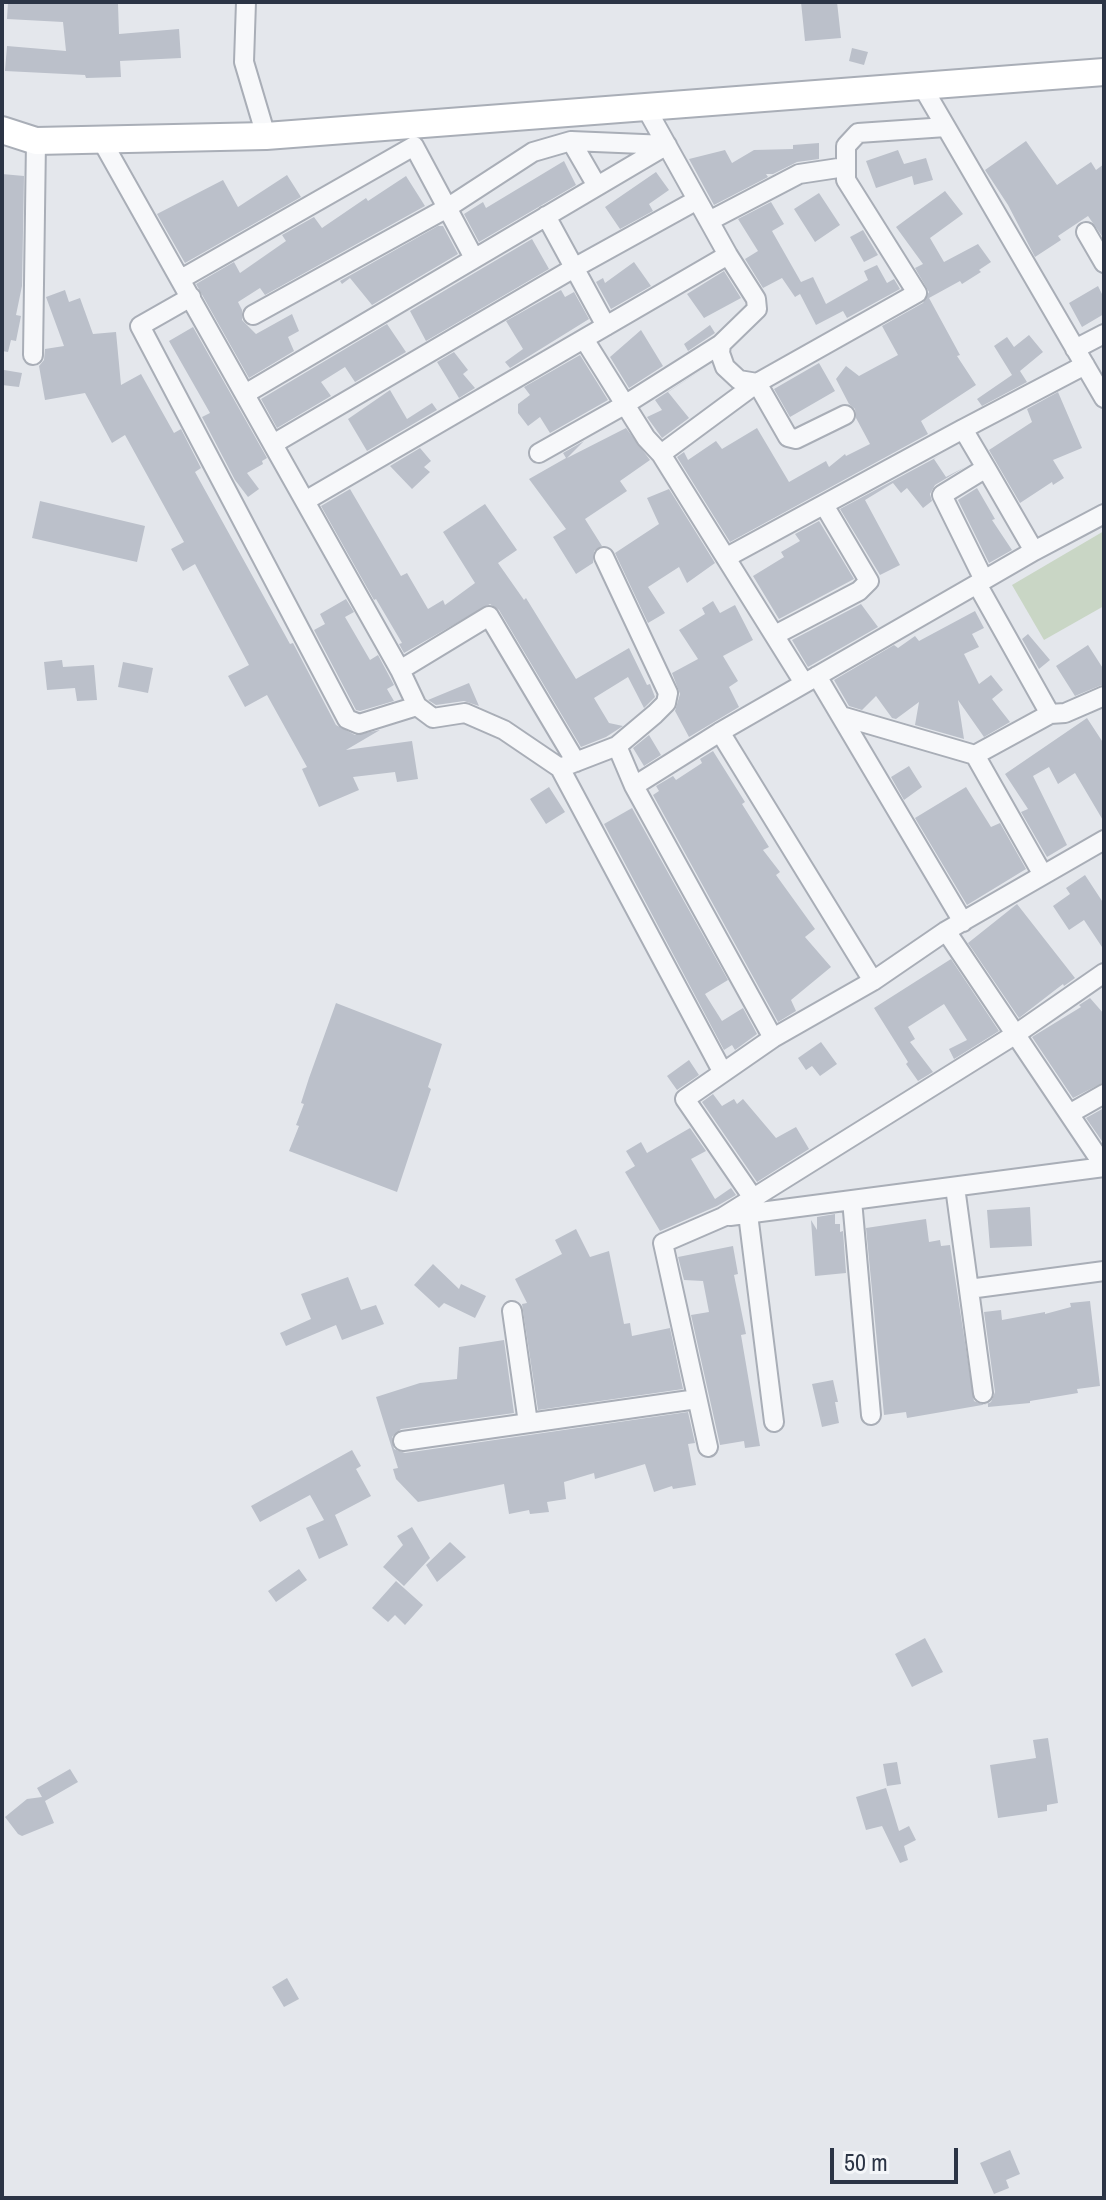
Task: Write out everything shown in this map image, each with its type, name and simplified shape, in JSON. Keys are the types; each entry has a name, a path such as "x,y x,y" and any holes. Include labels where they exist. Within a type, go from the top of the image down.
{"main road":[{"path":"2,130 36,141 266,136 1104,72"}],"street":[{"path":"246,2 244,62 266,136"},
{"path":"922,86 1104,398"},
{"path":"539,453 626,404 721,344 757,309 756,299 646,108"},
{"path":"661,454 757,383 917,293 846,180 846,146 858,133 946,127"},
{"path":"33,355 36,141"},
{"path":"102,141 400,670 417,706 433,718 465,713 504,730 568,765 617,746 666,703 668,693 604,557"},
{"path":"253,315 447,208 533,152 571,141 667,145"},
{"path":"571,141 597,186"},
{"path":"245,394 667,145"},
{"path":"181,279 414,146 474,258"},
{"path":"709,221 799,174 845,167"},
{"path":"273,444 574,268 697,200"},
{"path":"546,216 606,326"},
{"path":"1086,232 1104,263"},
{"path":"305,501 728,255"},
{"path":"191,297 140,326 347,719 359,724 417,706"},
{"path":"727,557 963,429 1080,357 1104,334"},
{"path":"584,339 775,635 841,716 1016,1034 1104,1167 852,1200 751,1206"},
{"path":"721,344 720,353 725,367 739,380 757,383"},
{"path":"757,383 788,437 796,439 845,415"},
{"path":"963,429 1034,551"},
{"path":"984,580 942,495 986,468"},
{"path":"775,635 859,591 869,581 824,505"},
{"path":"634,786 811,679 1104,514"},
{"path":"984,580 977,584 1050,714"},
{"path":"400,670 489,616 568,765 722,1071"},
{"path":"975,755 1050,714 1065,713 1104,696"},
{"path":"841,716 975,755 1043,875"},
{"path":"720,732 873,981"},
{"path":"617,746 634,786 773,1038"},
{"path":"774,1422 751,1206 685,1099 773,1038 873,981 955,926 1043,875 1102,847"},
{"path":"708,1447 663,1243 751,1206 1016,1034 1104,973"},
{"path":"1069,1114 1104,1094"},
{"path":"955,1187 983,1393"},
{"path":"852,1200 871,1415"},
{"path":"969,1289 1104,1271"},
{"path":"512,1311 528,1423"},
{"path":"403,1441 697,1399"}],"green space":[{"path":"1104,531 1104,606 1044,640 1012,585"}],"building":[{"path":"8,2 118,4 119,34 179,29 181,58 120,61 121,77 86,78 85,75 5,71 7,46 66,51 63,22 7,19"},
{"path":"801,2 837,2 841,38 805,41"},
{"path":"852,48 868,52 864,65 849,61"},
{"path":"1026,141 1057,185 1091,162 1096,170 1104,164 1104,239 1088,216 1058,236 1061,240 1035,257 1008,205 985,170"},
{"path":"819,143 819,159 797,162 773,174 766,174 768,177 714,205 689,159 725,150 732,163 754,150 793,149 793,145"},
{"path":"898,150 904,164 926,158 933,180 914,185 912,176 876,188 866,161"},
{"path":"564,161 576,185 479,242 464,214 483,202 486,208"},
{"path":"656,172 669,190 649,204 653,211 620,229 605,207"},
{"path":"2,174 24,176 22,286 16,315 21,316 16,341 11,340 8,352 2,351"},
{"path":"287,175 301,197 185,263 157,214 223,180 238,207"},
{"path":"406,176 425,206 265,295 260,288 238,302 242,320 256,334 292,314 299,331 288,337 294,351 249,378 196,284 234,262 240,273 286,241 282,235 314,217 322,228"},
{"path":"945,191 963,214 930,238 944,262 978,244 991,262 962,284 960,281 929,298 960,355 957,356 976,385 921,421 928,434 730,542 677,457 684,452 688,460 716,441 722,449 757,428 789,482 826,461 829,467 845,454 870,444 856,418 855,409 836,379 846,366 859,376 898,355 882,326 923,303 929,292 915,268 923,264 896,227"},
{"path":"819,193 840,225 815,242 794,209"},
{"path":"771,202 784,224 772,231 801,282 813,277 826,304 868,280 864,271 877,265 887,283 894,279 900,289 847,318 843,311 816,325 800,294 795,297 782,278 763,288 745,259 758,251 738,219"},
{"path":"443,226 458,254 372,305 350,278 342,284 340,281"},
{"path":"863,230 878,255 864,262 850,237"},
{"path":"532,239 549,269 426,341 410,311"},
{"path":"634,262 651,286 611,309 596,282 603,278 605,283"},
{"path":"724,271 741,298 704,318 687,294"},
{"path":"1098,286 1104,298 1104,314 1082,327 1069,303"},
{"path":"65,290 69,302 80,298 93,334 116,332 121,385 141,374 174,433 181,429 201,468 195,472 336,725 355,735 380,730 346,750 412,741 418,779 397,782 395,772 353,777 359,790 319,807 302,769 307,767 267,695 245,707 228,676 249,665 195,564 183,571 171,549 184,542 125,435 112,443 85,393 45,400 39,366 44,360 45,349 64,346 46,297"},
{"path":"561,290 565,297 574,292 589,319 510,368 505,362 523,349 506,321"},
{"path":"387,324 406,352 355,382 345,367 321,382 331,396 277,428 261,399"},
{"path":"710,325 715,333 688,351 684,344"},
{"path":"193,327 267,458 247,473 259,489 248,497 235,480 202,417 210,413 169,341"},
{"path":"641,330 663,366 629,388 610,357"},
{"path":"1029,335 1043,352 1020,371 1027,382 982,406 977,399 1012,375 994,346 1007,337 1014,347"},
{"path":"454,352 468,370 463,374 475,388 459,398 437,362"},
{"path":"580,355 608,400 550,433 540,417 528,426 518,413 518,404 530,395 524,387"},
{"path":"819,363 835,391 790,417 774,389"},
{"path":"708,366 668,392 689,418 662,438 647,417 662,410 655,400"},
{"path":"4,370 22,373 19,387 2,385"},
{"path":"390,390 407,419 432,403 437,410 367,451 348,419"},
{"path":"1058,392 1082,448 1053,460 1064,478 1053,485 1052,482 1020,503 989,450 1032,422 1027,409"},
{"path":"626,428 650,460 620,481 627,491 585,519 602,546 594,551 593,563 576,574 553,537 566,529 529,479 566,458 563,453 584,441 567,458"},
{"path":"420,448 431,461 424,467 430,472 412,489 390,466"},
{"path":"939,456 934,459 946,477 965,467 935,485 930,494 932,501 923,508 907,488 901,493 893,483 865,500 900,565 880,575 840,509"},
{"path":"977,488 995,519 992,520 1012,550 989,563 958,500"},
{"path":"350,489 401,576 407,573 428,609 443,600 445,605 475,583 443,532 485,504 517,550 498,563 524,600 526,598 576,679 629,648 655,697 644,708 628,677 594,698 609,723 623,726 581,747 499,610 490,604 404,653 399,644 402,643 321,506"},
{"path":"669,489 715,563 687,583 679,567 648,587 665,613 648,623 615,553 659,524 647,498"},
{"path":"40,501 145,526 137,562 32,538"},
{"path":"819,521 854,579 779,619 753,576 784,557 781,552 800,541 795,534"},
{"path":"346,599 354,612 345,617 370,660 378,655 394,685 387,689 394,701 360,711 356,710 314,630 325,624 320,614"},
{"path":"713,601 720,613 735,605 753,640 723,656 738,681 729,687 739,707 689,737 675,711 680,694 672,673 698,659 679,630 705,614 702,608"},
{"path":"861,604 878,627 808,667 792,640"},
{"path":"975,611 984,628 972,634 979,647 964,654 979,684 991,675 1003,690 992,699 1010,722 984,737 958,700 964,739 915,725 919,702 896,719 876,696 862,710 849,706 834,680 894,645 898,648 915,636 919,641"},
{"path":"1028,634 1050,660 1039,669 1022,639"},
{"path":"1088,645 1104,670 1104,684 1075,696 1056,666"},
{"path":"62,660 63,667 94,665 97,700 77,701 75,688 47,690 44,662"},
{"path":"123,662 153,668 148,693 118,687"},
{"path":"469,683 479,706 464,701 436,705 428,700"},
{"path":"1087,718 1104,744 1104,822 1075,773 1058,784 1049,767 1033,776 1067,845 1047,857 1021,812 1028,809 1005,774"},
{"path":"649,735 661,755 644,766 633,748"},
{"path":"713,751 769,847 763,850 780,872 776,875 815,929 805,937 831,967 791,1000 796,1011 778,1022 653,795 659,791 656,786 673,776 676,780 702,763 700,759"},
{"path":"909,766 922,787 904,800 891,777"},
{"path":"549,787 565,812 546,824 530,799"},
{"path":"966,787 991,827 1000,823 1026,869 967,905 915,818"},
{"path":"632,808 728,980 705,994 722,1021 743,1008 757,1034 735,1050 732,1045 724,1050 604,824"},
{"path":"1085,875 1104,904 1104,950 1084,920 1069,930 1053,906 1070,894 1066,888"},
{"path":"1017,904 1075,978 1019,1018 968,943"},
{"path":"951,959 999,1031 954,1059 949,1049 967,1040 944,1004 908,1027 915,1039 910,1042 933,1072 918,1081 874,1008"},
{"path":"1090,998 1104,1014 1104,1082 1073,1098 1032,1037 1081,1007 1079,1005"},
{"path":"336,1003 442,1044 428,1087 431,1089 397,1192 289,1151 299,1126 296,1125 304,1104 301,1103"},
{"path":"821,1042 837,1064 820,1076 812,1066 806,1070 798,1058"},
{"path":"689,1060 699,1075 677,1090 667,1076"},
{"path":"713,1094 722,1106 734,1099 737,1104 743,1099 776,1138 796,1127 809,1149 757,1182 702,1102"},
{"path":"1104,1108 1104,1144 1086,1118"},
{"path":"690,1128 706,1151 691,1159 715,1199 731,1188 736,1195 660,1231 625,1172 635,1166 626,1151 641,1142 647,1153"},
{"path":"1030,1207 1032,1246 990,1248 987,1210"},
{"path":"835,1214 835,1224 840,1224 840,1232 843,1231 846,1273 815,1276 811,1220 817,1230 817,1217"},
{"path":"926,1219 929,1242 940,1240 941,1246 950,1245 974,1401 984,1405 907,1418 906,1412 884,1415 866,1228"},
{"path":"576,1229 590,1257 609,1251 624,1324 630,1323 632,1336 670,1328 683,1389 538,1410 522,1304 527,1303 515,1279 562,1254 555,1240"},
{"path":"733,1246 738,1274 734,1275 746,1334 741,1335 760,1446 745,1448 744,1441 720,1445 691,1315 709,1312 703,1281 684,1280 678,1257"},
{"path":"433,1264 459,1289 461,1284 486,1296 475,1318 444,1303 439,1308 414,1285"},
{"path":"348,1277 361,1310 376,1305 384,1324 342,1340 336,1325 286,1346 280,1333 311,1319 301,1294"},
{"path":"1090,1301 1100,1386 1077,1389 1078,1393 1030,1403 988,1407 986,1404 991,1402 995,1392 984,1312 1001,1310 1002,1320 1045,1314 1071,1307 1070,1303"},
{"path":"504,1340 514,1413 401,1429 392,1437 394,1449 405,1453 688,1412 695,1443 688,1444 696,1485 673,1489 672,1486 654,1492 645,1464 595,1479 594,1473 564,1482 566,1499 547,1502 549,1512 530,1514 529,1510 509,1514 504,1484 418,1502 396,1479 393,1469 398,1468 376,1397 420,1383 457,1379 459,1347"},
{"path":"833,1380 839,1423 822,1427 812,1384"},
{"path":"352,1450 361,1466 356,1469 371,1496 335,1515 348,1545 319,1559 306,1528 324,1520 310,1495 260,1522 251,1506"},
{"path":"412,1527 430,1558 404,1586 383,1567 403,1545 397,1536"},
{"path":"450,1542 466,1557 437,1582 426,1565"},
{"path":"299,1569 307,1580 276,1602 268,1591"},
{"path":"396,1581 423,1605 405,1625 395,1615 388,1622 372,1608"},
{"path":"925,1638 943,1672 912,1687 895,1654"},
{"path":"1048,1738 1058,1803 1047,1805 1047,1811 998,1818 990,1765 1036,1758 1033,1740"},
{"path":"897,1762 901,1784 887,1786 883,1764"},
{"path":"70,1769 78,1782 45,1801 54,1823 22,1836 18,1834 5,1817 27,1799 42,1797 37,1788"},
{"path":"886,1788 899,1831 909,1826 916,1840 904,1846 908,1860 900,1863 882,1826 866,1830 856,1797"},
{"path":"287,1978 299,1999 284,2007 272,1987"},
{"path":"1010,2150 1020,2174 1006,2180 1009,2188 994,2194 980,2163"}]}
